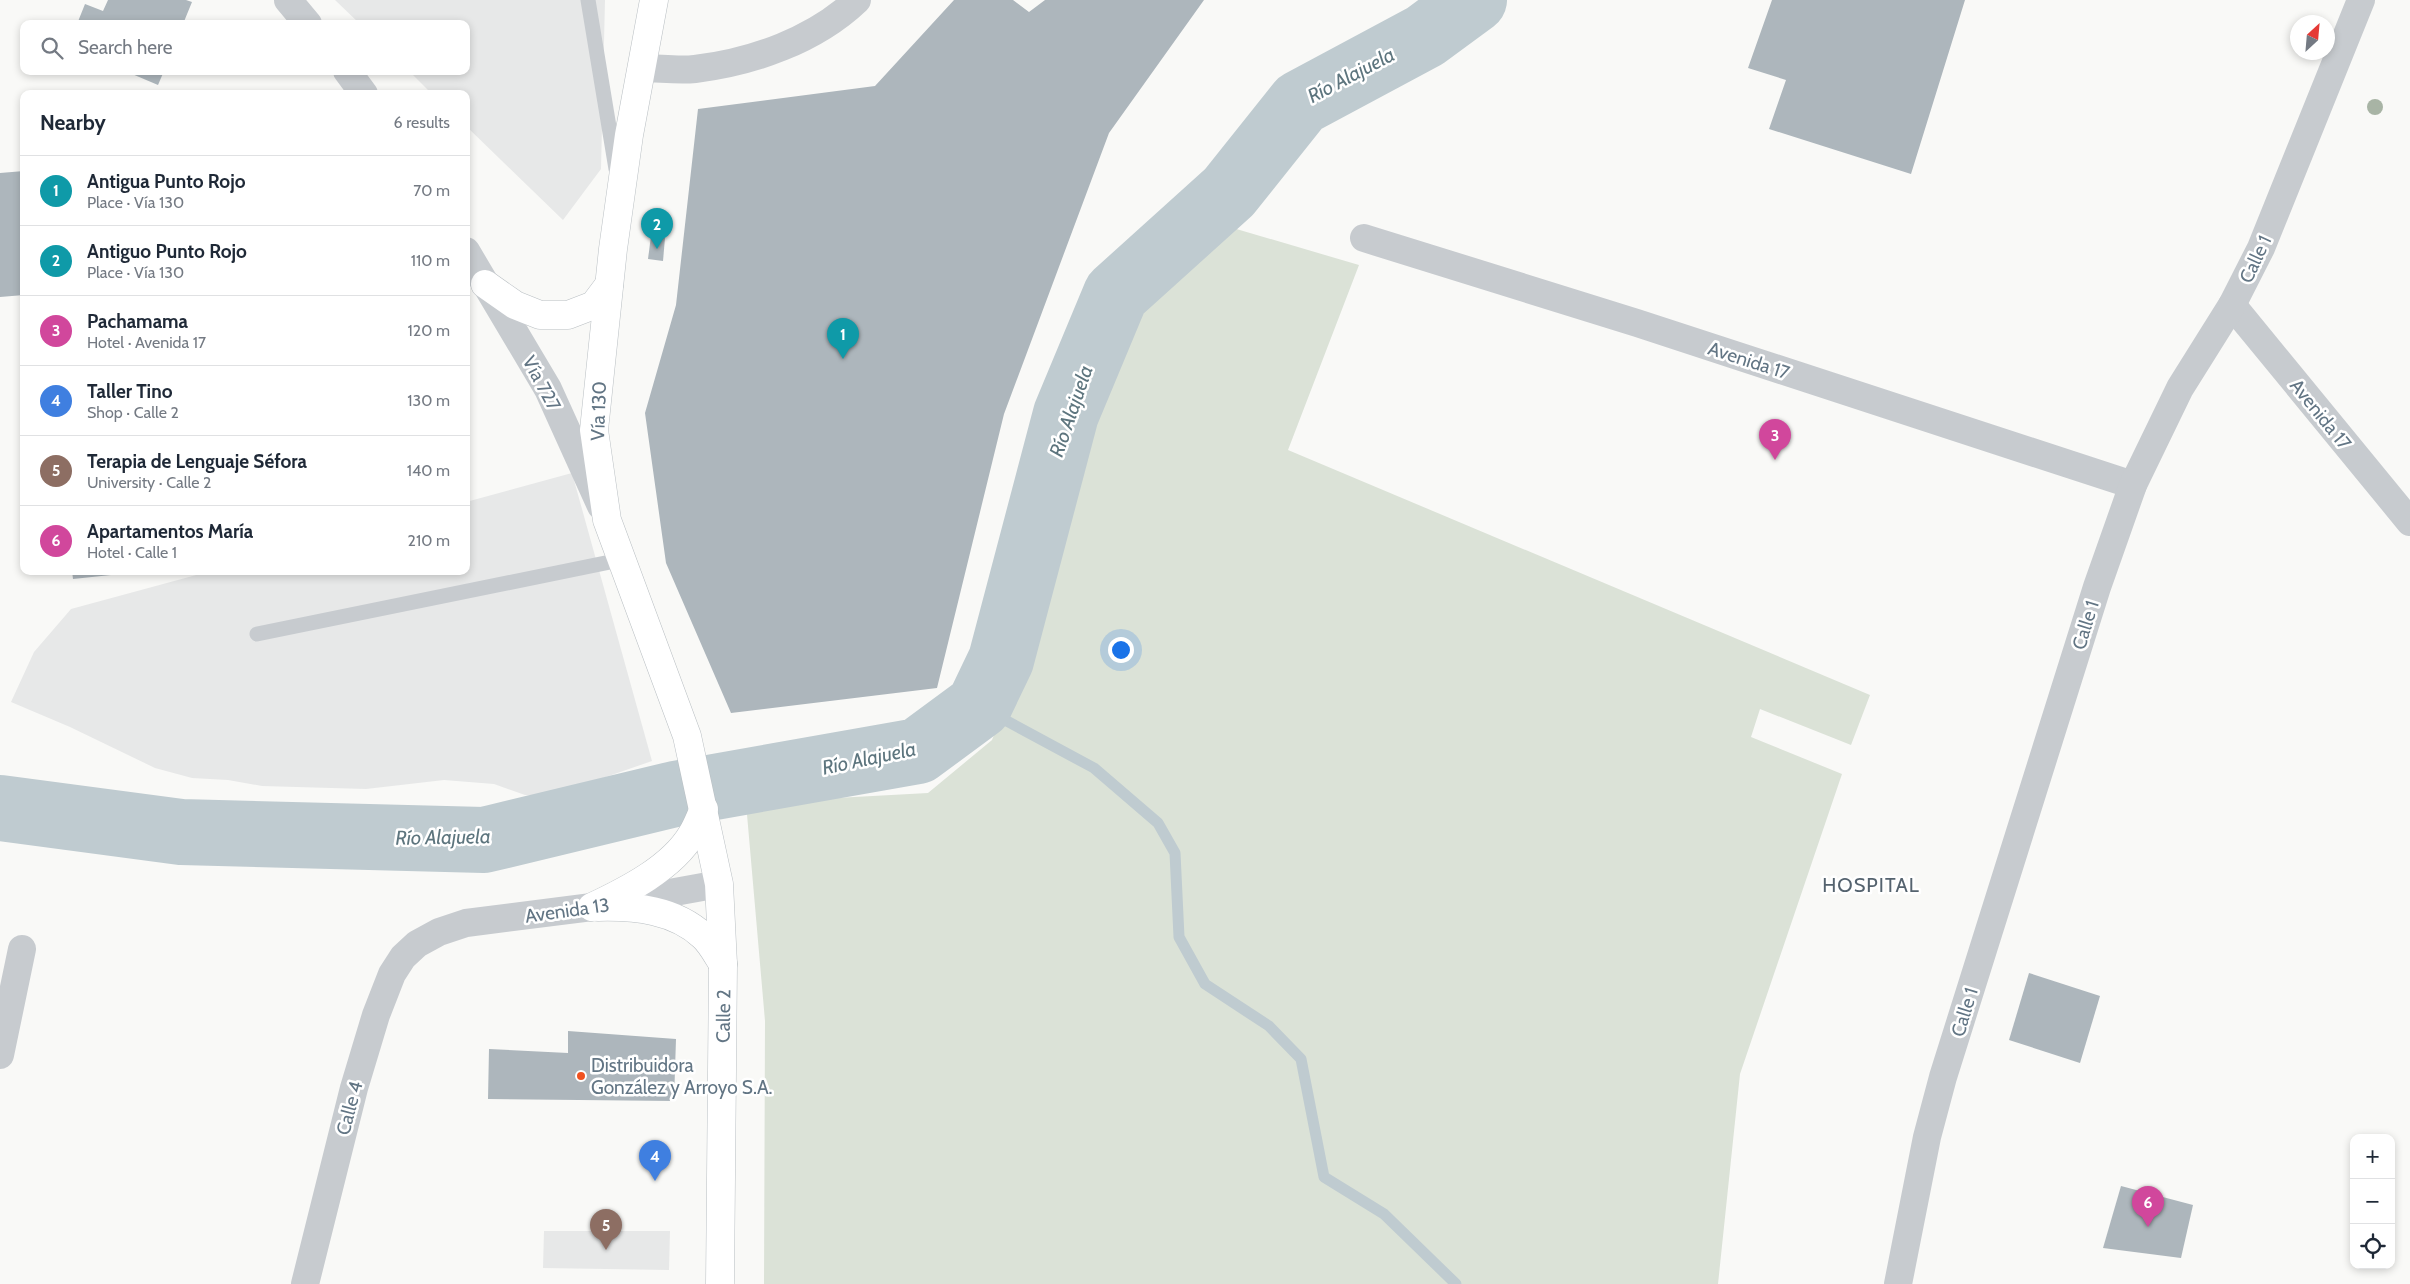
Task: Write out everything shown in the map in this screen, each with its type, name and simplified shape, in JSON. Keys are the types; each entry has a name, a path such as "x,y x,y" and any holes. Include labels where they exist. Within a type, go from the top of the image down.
{"main road":[{"name":"Vía 130","path":"654,0 629,135 609,285 594,430 607,520 620,560 687,736 704,809"},
{"path":"485,284 515,305 540,315 568,315 594,305 609,285"},
{"path":"592,907 630,890 663,865 692,835 704,809"},
{"name":"Calle 2","path":"704,809 719,884 723,964 720,1284"},
{"path":"592,907 623,907 654,911 682,921 704,937 723,964"}],"street":[{"path":"288,0 305,20"},
{"path":"642,68 694,70 746,59 791,44 843,14 858,0"},
{"name":"Calle 1","path":"1898,1284 1927,1137 1944,1077 2097,588 2133,485 2180,388 2232,305 2261,248 2361,0"},
{"path":"350,75 361,90"},
{"name":"Avenida 17","path":"1364,238 1637,323 2133,485"},
{"name":"Vía 727","path":"470,258 548,390 607,520"},
{"name":"Avenida 17","path":"2232,305 2410,522"},
{"name":"Avenida 13","path":"417,944 439,932 466,922 592,907 719,884"},
{"name":"Calle 4","path":"305,1284 354,1088 376,1015 392,974 403,957 417,944"},
{"path":"0,1055 22,949"}],"lane":[{"path":"588,0 621,197"},
{"path":"257,634 620,560"}],"shaded area":[{"path":"335,0 605,0 601,169 563,220 470,130 470,90 428,90 413,75 470,75 470,20 356,20"},
{"path":"1216,223 1359,265 1288,450 1870,695 1851,745 1760,709 1751,737 1842,774 1740,1074 1718,1284 764,1284 765,1021 746,803 928,793 992,740 1024,660 1081,438 1143,294"},
{"path":"572,473 652,761 551,796 525,795 494,784 444,780 366,789 262,786 228,780 192,778 155,768 70,727 11,702 34,652 71,609 196,575 470,575 470,501"},
{"path":"544,1231 670,1231 669,1270 543,1268"}],"building":[{"path":"108,0 186,0 192,2 185,20 79,20 85,4 103,11"},
{"path":"954,0 1013,0 1029,12 1045,0 1204,0 1109,133 1004,414 937,688 731,713 666,563 645,413 676,305 698,109 875,86"},
{"path":"1772,0 1965,0 1911,174 1769,129 1786,80 1748,68"},
{"path":"134,75 162,75 158,85"},
{"path":"20,171 20,295 0,297 0,173"},
{"path":"651,236 665,238 663,261 648,259"},
{"path":"72,575 111,575 73,579"},
{"path":"2029,973 2100,996 2080,1063 2009,1040"},
{"name":"Distribuidora González y Arroyo S.A.","path":"568,1031 676,1039 674,1101 488,1099 489,1049 568,1053"},
{"path":"2121,1186 2193,1205 2181,1258 2103,1248"}],"waterway":[{"name":"Río Alajuela","path":"0,808 181,832 484,840 675,794 918,751 979,706 1001,660 1066,414 1116,294 1229,192 1300,103 1425,36 1474,0"},
{"path":"979,706 1094,768 1158,823 1175,853 1179,937 1205,984 1269,1026 1301,1059 1324,1177 1384,1214 1456,1284"}],"place":[{"name":"Antiguo Punto Rojo","path":"657,249"},
{"name":"Antigua Punto Rojo","path":"843,359"},
{"name":"Pachamama","path":"1775,460"},
{"name":"Distribuidora González y Arroyo S.A.","path":"581,1076"},
{"name":"Taller Tino","path":"655,1181"},
{"name":"Apartamentos María","path":"2148,1227"},
{"name":"Terapia de Lenguaje Séfora","path":"606,1250"}],"district":[{"name":"HOSPITAL","path":"1871,885"}]}
